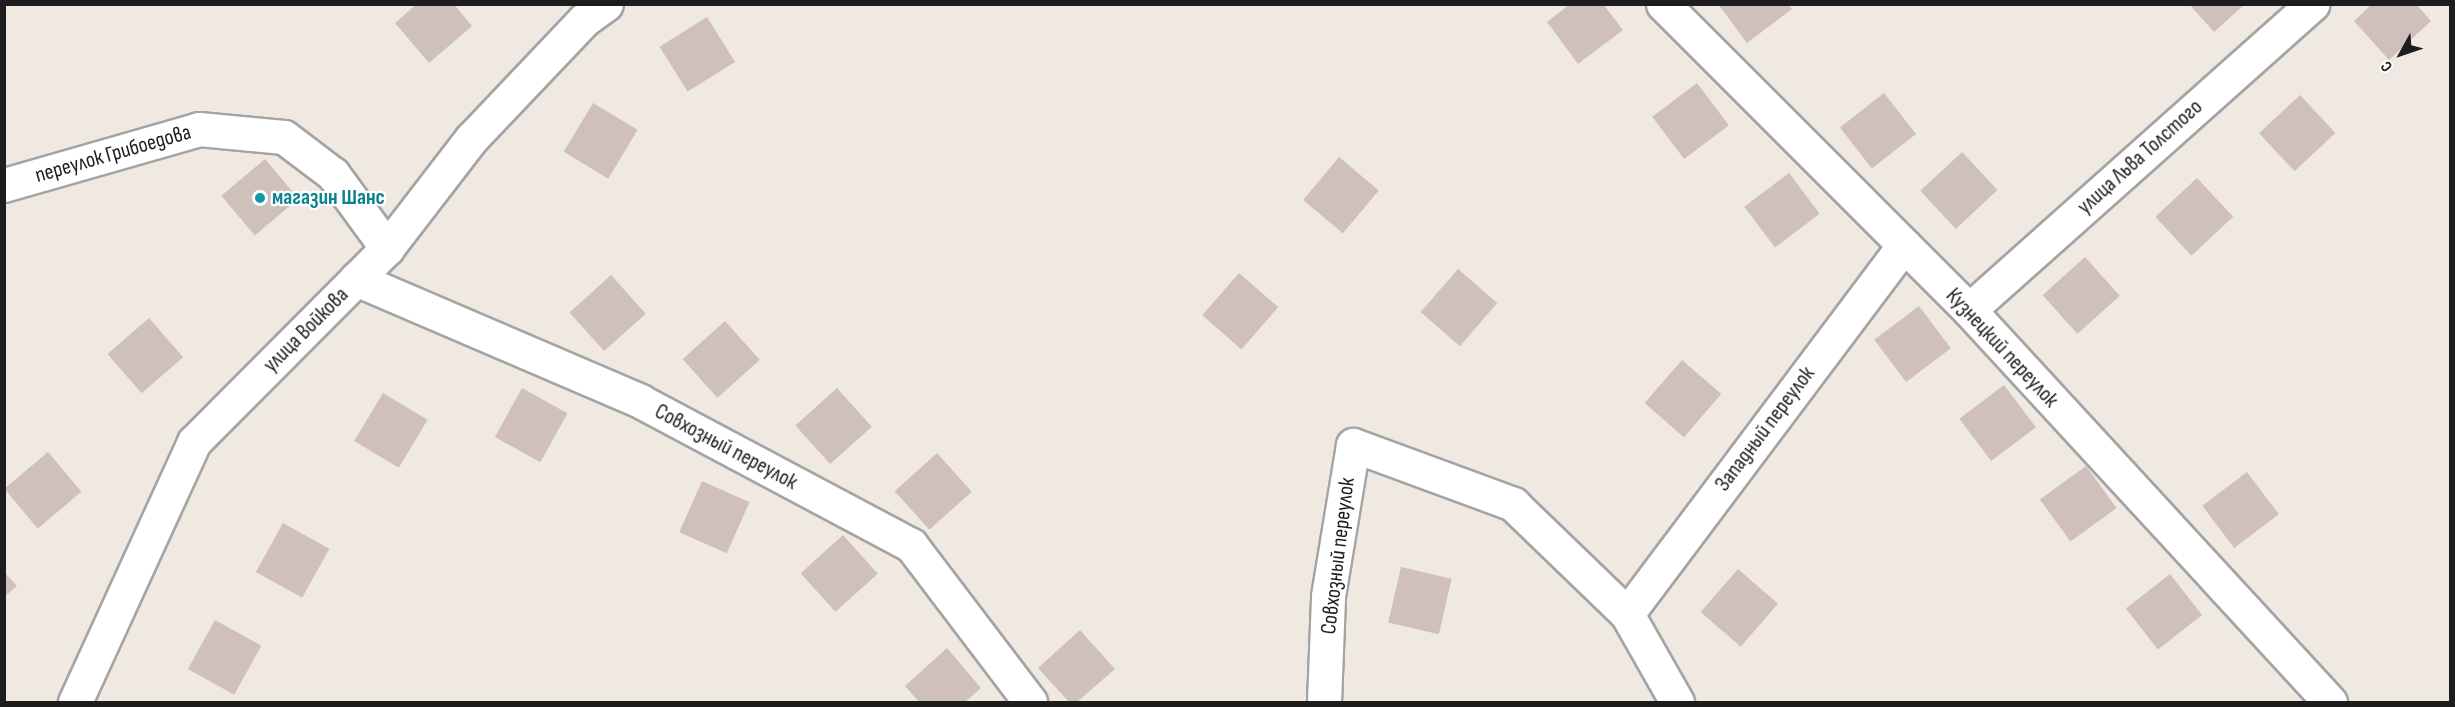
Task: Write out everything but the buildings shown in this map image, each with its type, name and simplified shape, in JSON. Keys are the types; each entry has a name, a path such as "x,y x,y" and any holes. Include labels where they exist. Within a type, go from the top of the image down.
{"street":[{"name":"улица Войкова","path":"76,702 194,442 387,248 471,139 584,20 606,4"},
{"name":"Кузнецкий переулок","path":"1663,4 1969,310 2330,702"},
{"name":"улица Льва Толстого","path":"1969,310 2312,4"},
{"name":"переулок Грибоедова","path":"4,185 199,129 284,137 333,174 387,248"},
{"name":"Западный переулок","path":"1627,614 1904,245"},
{"name":"Совхозный переулок","path":"356,279 640,401 911,545 1030,702"},
{"name":"Совхозный переулок","path":"1324,702 1328,596 1353,445 1514,504 1627,614"},
{"path":"1627,614 1677,702"}],"place":[{"name":"магазин Шанс","path":"260,198"}]}
